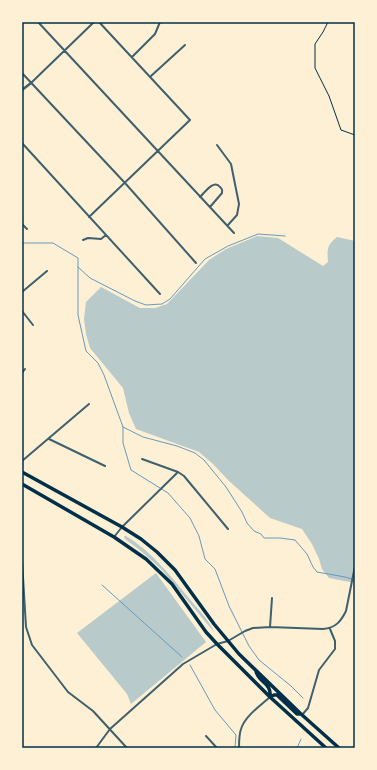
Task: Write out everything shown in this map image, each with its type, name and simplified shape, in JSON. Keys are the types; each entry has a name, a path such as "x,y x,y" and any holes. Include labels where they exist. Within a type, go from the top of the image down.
{"highway":[{"path":"22,472 122,527 141,539 157,552 175,570 228,641 302,715 339,748"},
{"path":"22,484 114,537 140,554 157,568 172,584 206,632 217,644 270,697 326,748"},
{"path":"256,670 257,675 269,687 271,691 270,697"},
{"path":"270,697 274,694 277,695 297,714 302,715"}],"street":[{"path":"38,22 234,233"},
{"path":"22,90 94,22"},
{"path":"89,217 190,120 151,76 99,22"},
{"path":"132,57 155,34 160,22"},
{"path":"151,76 185,45"},
{"path":"22,73 125,183 196,263"},
{"path":"22,143 160,294"},
{"path":"217,145 231,164 239,204 237,215 228,225"},
{"path":"200,196 212,185 218,184 222,189 222,193 210,207"},
{"path":"22,224 27,230"},
{"path":"83,240 88,238 101,239 106,235"},
{"path":"22,292 47,271"},
{"path":"22,311 33,325"},
{"path":"22,373 25,369"},
{"path":"22,461 50,439 89,404"},
{"path":"50,439 105,466"},
{"path":"142,459 178,472 184,476 228,529"},
{"path":"114,537 122,527 178,472"},
{"path":"22,560 26,627 32,646 68,692 87,706 127,748"},
{"path":"96,748 110,729 183,664 217,644 228,641 253,628 330,628 336,626 343,618 346,611 355,566"},
{"path":"270,627 272,598"},
{"path":"302,715 308,708 319,670 335,648 335,641 330,628"},
{"path":"239,748 242,724 270,697"},
{"path":"206,736 217,748"}],"path":[{"path":"328,22 315,44 315,68 330,96 341,130 355,135"}],"shaded area":[{"path":"257,236 278,238 323,266 328,262 329,245 337,237 355,241 355,583 329,578 322,569 312,544 302,529 270,518 199,452 136,429 129,413 123,388 90,348 86,334 84,319 86,302 101,287 140,308 155,308 167,304 209,260 226,249"},
{"path":"124,536 144,549 160,564 202,614 214,632 161,569 125,539"},
{"path":"156,573 206,642 131,704 127,694 77,633"}],"waterway":[{"path":"78,267 90,278 135,301 146,305 162,304 170,299 205,259 228,246 258,234 285,236"},
{"path":"22,243 53,243 78,258 78,315 86,351 98,363 104,375 123,427 143,437 177,446 195,453 204,460 226,487 242,512 247,523 254,531 261,534 264,538 295,540 307,554 317,572 355,580"},
{"path":"123,427 123,443 131,470 168,493 190,518 199,536 205,559 215,569 229,606 249,646 259,660 291,686 303,698"},
{"path":"102,585 182,657"},
{"path":"190,665 215,710 236,735 235,748"},
{"path":"297,748 301,739"}]}
